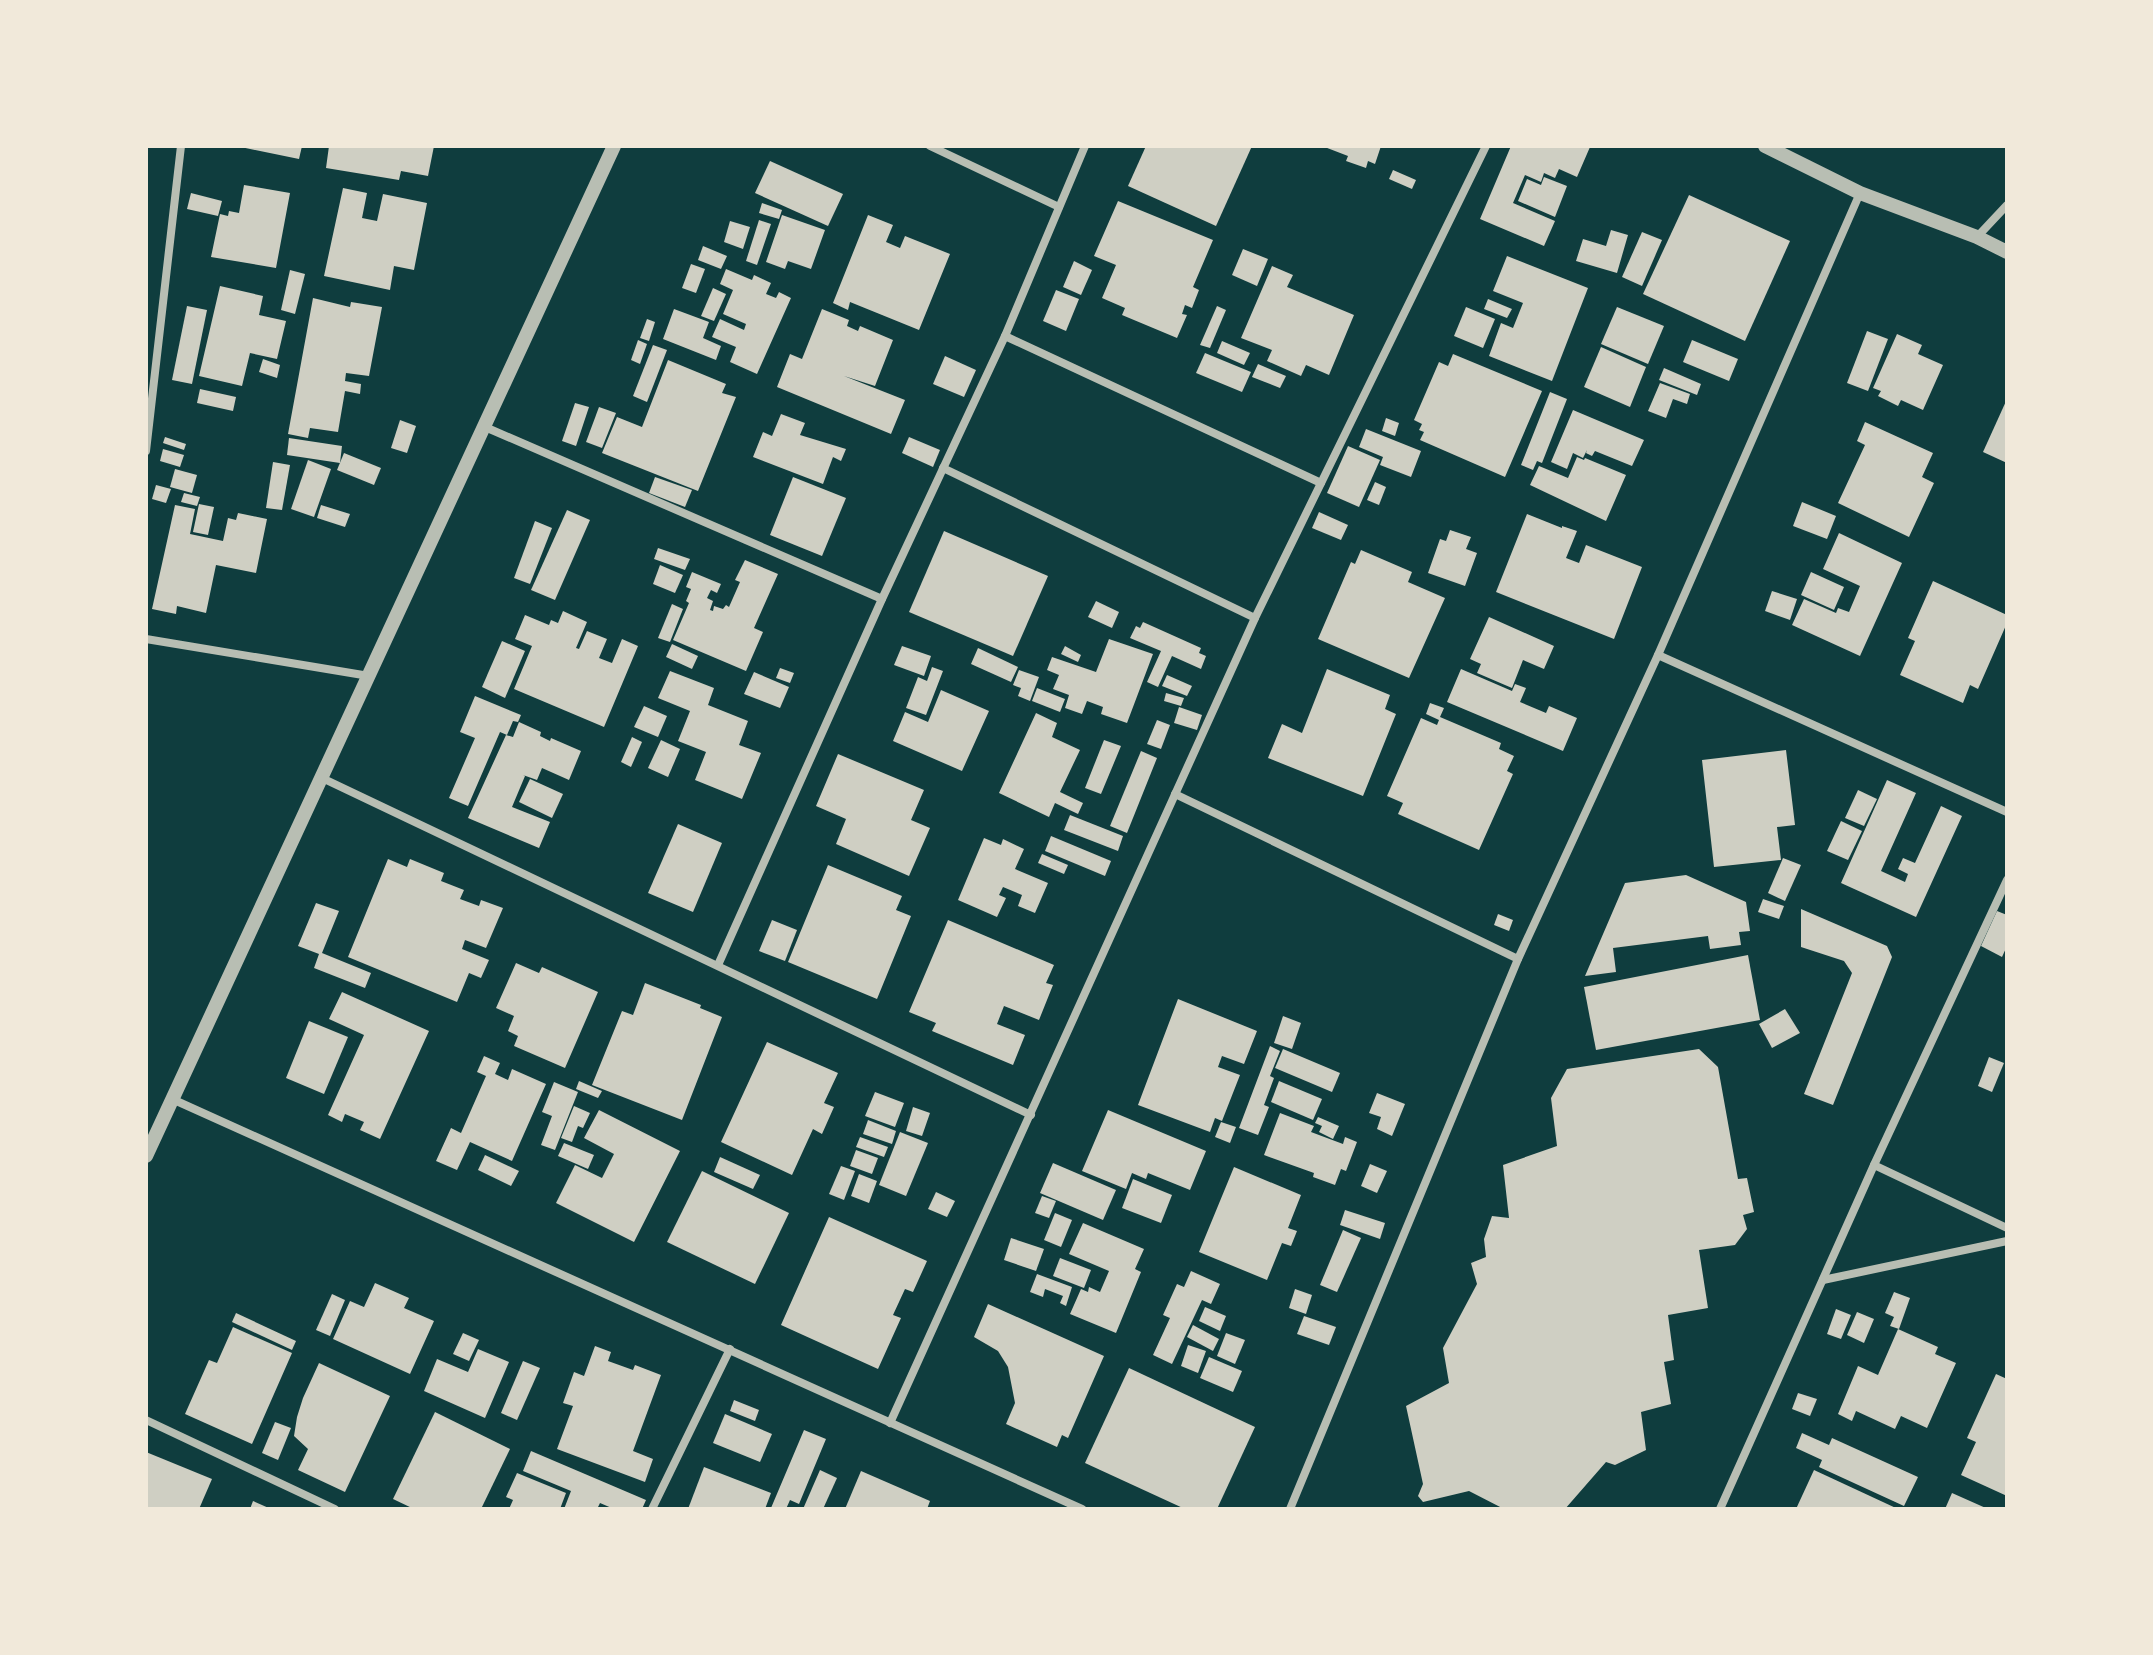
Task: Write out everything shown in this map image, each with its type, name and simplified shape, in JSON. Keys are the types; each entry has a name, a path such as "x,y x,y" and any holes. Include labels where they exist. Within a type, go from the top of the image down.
{"street":[{"path":"146,451 181,146"},
{"path":"146,1156 614,146"},
{"path":"930,146 1059,207"},
{"path":"718,965 882,599 1005,336 1085,146"},
{"path":"890,1423 1255,618 1486,146"},
{"path":"1765,146 1860,193 1977,237 2007,252"},
{"path":"1290,1509 1518,959 1658,655 1860,193"},
{"path":"1977,237 2007,205"},
{"path":"1005,336 1321,483"},
{"path":"485,427 882,599"},
{"path":"943,468 1255,618"},
{"path":"146,639 370,676"},
{"path":"1658,655 2007,812"},
{"path":"322,778 1031,1115"},
{"path":"1175,794 1518,959"},
{"path":"1720,1509 1874,1165 2007,880"},
{"path":"172,1099 1082,1509"},
{"path":"1874,1165 2007,1228"},
{"path":"1823,1280 2007,1241"},
{"path":"652,1509 730,1349"},
{"path":"146,1420 335,1509"}],"building":[{"path":"236,146 302,146 299,159"},
{"path":"329,146 434,146 428,176 401,171 399,180 326,168"},
{"path":"1146,146 1252,146 1216,226 1128,186"},
{"path":"1322,146 1381,146 1375,164 1368,161 1366,168 1346,161 1348,156"},
{"path":"1511,146 1590,147 1577,177 1559,169 1555,178 1544,173 1541,182 1525,175 1513,203 1555,221 1544,246 1480,219"},
{"path":"770,161 843,194 828,226 755,193"},
{"path":"1393,170 1416,180 1412,189 1389,179"},
{"path":"1544,177 1567,186 1555,217 1518,201 1527,179 1541,185"},
{"path":"244,185 290,193 276,268 211,257 220,214 228,216 229,211 239,213"},
{"path":"343,188 367,193 362,218 377,221 383,194 427,203 414,270 394,266 390,290 324,276"},
{"path":"191,193 222,201 218,216 187,209"},
{"path":"1689,195 1790,241 1745,341 1643,294"},
{"path":"1118,201 1213,240 1193,287 1199,290 1192,308 1185,305 1182,314 1187,315 1177,338 1122,315 1125,308 1102,298 1116,265 1094,256"},
{"path":"762,203 782,210 779,219 759,213"},
{"path":"782,215 825,230 811,269 788,261 785,269 766,262"},
{"path":"868,215 893,225 886,242 900,248 905,236 950,254 919,330 850,302 848,310 833,303"},
{"path":"759,220 771,224 757,265 746,261"},
{"path":"730,221 750,227 743,249 724,242"},
{"path":"1611,230 1628,235 1617,273 1576,261 1583,239 1606,246"},
{"path":"1642,232 1662,240 1642,286 1622,277"},
{"path":"703,246 727,256 721,269 698,260"},
{"path":"1243,249 1268,259 1257,286 1232,275"},
{"path":"1507,256 1588,288 1552,381 1489,356 1501,323 1513,328 1523,303 1493,291"},
{"path":"1074,261 1092,270 1081,295 1063,287"},
{"path":"691,264 705,269 696,293 682,288"},
{"path":"1272,266 1293,275 1287,287 1354,315 1329,375 1306,365 1301,376 1267,361 1272,350 1241,338"},
{"path":"726,269 752,280 754,275 771,283 766,294 776,298 779,292 791,298 757,374 730,362 736,347 712,337 720,319 744,330 746,324 723,314 733,290 720,284"},
{"path":"290,270 305,274 295,314 281,310"},
{"path":"220,286 263,296 259,315 286,321 277,359 250,353 242,386 199,376"},
{"path":"713,288 726,294 714,321 701,316"},
{"path":"1056,290 1079,299 1066,331 1043,321"},
{"path":"313,298 350,307 351,302 382,307 369,376 346,373 345,381 361,384 360,394 345,391 338,432 310,428 308,438 288,434"},
{"path":"1488,299 1512,309 1507,318 1484,309"},
{"path":"187,306 207,310 192,384 172,380"},
{"path":"1217,306 1226,310 1210,348 1200,345"},
{"path":"1466,307 1495,319 1483,348 1454,336"},
{"path":"1617,307 1664,326 1648,364 1601,344"},
{"path":"674,309 709,322 703,338 721,346 716,360 663,339"},
{"path":"822,309 849,320 847,326 858,331 860,326 893,340 875,386 844,376 905,400 891,434 777,387 790,354 802,359"},
{"path":"647,319 655,322 649,341 640,338"},
{"path":"1867,331 1888,339 1868,391 1847,383"},
{"path":"1897,334 1922,345 1918,354 1943,365 1923,410 1901,400 1898,406 1878,396 1881,391 1873,388"},
{"path":"638,340 647,344 640,364 631,360"},
{"path":"1692,340 1738,359 1729,381 1683,362"},
{"path":"1222,341 1250,353 1244,365 1217,353"},
{"path":"653,345 667,350 647,402 633,396"},
{"path":"1601,347 1646,367 1630,407 1584,387"},
{"path":"1205,353 1251,372 1242,392 1196,373"},
{"path":"1453,354 1542,391 1505,477 1420,440 1424,432 1419,430 1422,424 1414,420 1439,362 1448,366"},
{"path":"945,356 976,370 964,397 933,384"},
{"path":"263,359 280,365 277,378 259,372"},
{"path":"668,360 726,384 722,393 736,397 698,491 602,453 617,417 642,427"},
{"path":"1258,364 1286,376 1280,388 1252,377"},
{"path":"1664,368 1701,384 1697,395 1659,380"},
{"path":"1660,383 1690,394 1687,404 1673,399 1666,418 1648,411"},
{"path":"200,389 236,397 233,411 197,403"},
{"path":"1550,392 1567,399 1542,463 1537,461 1533,470 1521,465"},
{"path":"2007,399 2007,463 1983,452"},
{"path":"575,403 589,407 576,446 562,441"},
{"path":"599,407 616,413 602,448 586,442"},
{"path":"1573,410 1644,440 1632,466 1595,451 1592,456 1586,453 1587,450 1583,458 1573,453 1567,469 1551,462"},
{"path":"781,414 805,423 800,435 846,449 841,461 833,457 823,484 753,457 763,432 772,436"},
{"path":"1386,418 1399,423 1395,436 1382,431"},
{"path":"400,420 416,426 407,453 391,448"},
{"path":"1865,422 1933,453 1922,477 1934,483 1909,537 1838,503 1865,445 1857,441"},
{"path":"1366,429 1421,451 1411,477 1380,465 1383,457 1359,447"},
{"path":"165,437 186,444 184,450 163,443"},
{"path":"909,437 940,450 933,467 902,453"},
{"path":"289,438 342,446 340,463 287,455"},
{"path":"1348,446 1380,460 1359,507 1327,493"},
{"path":"163,449 184,455 180,467 160,461"},
{"path":"344,453 381,468 374,485 337,470"},
{"path":"1577,457 1626,475 1606,521 1530,485 1539,466 1568,478"},
{"path":"308,460 331,469 314,517 291,509"},
{"path":"273,462 290,465 282,510 266,508"},
{"path":"175,469 197,475 192,493 170,487"},
{"path":"655,477 692,490 685,507 649,493"},
{"path":"793,477 846,498 822,556 770,535"},
{"path":"1375,482 1386,487 1379,505 1367,500"},
{"path":"156,485 171,489 166,503 152,499"},
{"path":"184,493 200,497 197,506 181,502"},
{"path":"1802,502 1836,516 1827,539 1793,526"},
{"path":"199,504 214,507 208,535 193,532"},
{"path":"175,505 195,509 190,534 223,541 228,518 236,520 238,513 267,519 256,573 216,565 206,613 177,606 176,614 152,609"},
{"path":"321,505 350,514 345,527 317,518"},
{"path":"567,510 590,520 555,600 531,590"},
{"path":"1319,512 1348,525 1341,540 1312,528"},
{"path":"1527,514 1577,531 1566,558 1579,563 1586,545 1642,567 1614,639 1496,592"},
{"path":"535,521 552,528 530,584 514,578"},
{"path":"1450,530 1471,537 1466,549 1477,553 1465,586 1428,573 1440,539 1446,541"},
{"path":"944,531 1048,576 1013,656 909,612"},
{"path":"1839,533 1902,563 1860,656 1792,625 1804,599 1836,613 1838,608 1849,612 1860,586 1823,569"},
{"path":"658,548 690,559 685,570 654,559"},
{"path":"1361,550 1412,572 1408,582 1445,598 1409,678 1318,639 1351,562 1355,564"},
{"path":"745,560 778,574 754,628 763,632 746,671 673,640 689,603 686,601 691,589 686,587 692,572 721,584 717,593 711,590 707,598 713,601 710,610 713,611 714,606 723,609 726,605 729,607 740,582 735,580"},
{"path":"660,565 683,575 675,593 653,584"},
{"path":"1811,572 1844,587 1834,610 1801,595"},
{"path":"1933,581 2007,615 2007,623 1978,689 1970,685 1963,703 1900,675 1915,641 1908,638"},
{"path":"1772,591 1797,599 1790,620 1765,611"},
{"path":"1096,601 1119,612 1112,628 1088,617"},
{"path":"672,604 683,609 670,642 658,638"},
{"path":"563,611 587,622 576,648 579,649 587,631 607,639 599,658 612,663 622,639 638,646 604,727 514,689 532,646 515,639 525,615 549,625 551,620 558,623"},
{"path":"1489,617 1554,646 1544,669 1523,660 1512,688 1477,673 1481,664 1470,659"},
{"path":"1143,622 1201,648 1199,653 1206,656 1201,669 1172,656 1158,687 1147,682 1161,651 1130,638 1136,626 1140,628"},
{"path":"1109,639 1153,654 1127,723 1101,714 1103,707 1087,701 1082,714 1065,708 1069,695 1053,689 1059,675 1047,670 1052,657 1096,672"},
{"path":"502,641 525,651 505,698 482,687"},
{"path":"672,644 698,656 692,669 666,657"},
{"path":"902,646 931,656 924,676 894,665"},
{"path":"1065,646 1081,655 1078,662 1061,654"},
{"path":"978,648 1018,667 1011,682 971,664"},
{"path":"932,667 943,671 926,715 906,708 918,677 927,681"},
{"path":"780,668 794,673 790,683 776,678"},
{"path":"1327,669 1390,695 1385,709 1396,714 1363,796 1268,758 1282,724 1302,733"},
{"path":"1461,669 1512,691 1515,684 1526,688 1520,702 1546,713 1549,706 1577,718 1563,751 1447,702"},
{"path":"1019,670 1039,677 1030,701 1018,696 1021,688 1013,685"},
{"path":"670,671 714,688 708,705 748,721 739,745 761,753 742,799 695,780 706,752 678,741 690,711 658,698"},
{"path":"754,672 789,687 780,708 744,694"},
{"path":"1167,675 1192,686 1187,696 1162,686"},
{"path":"1037,688 1065,699 1060,712 1032,701"},
{"path":"941,690 989,711 962,771 893,741 905,712 928,722"},
{"path":"1166,693 1184,698 1181,706 1164,701"},
{"path":"475,696 521,715 518,722 513,721 507,735 500,732 468,806 449,798 475,738 460,732"},
{"path":"1430,703 1444,708 1440,717 1501,743 1499,749 1514,756 1507,771 1513,774 1479,850 1398,814 1403,803 1387,796 1421,718 1437,725 1439,720 1426,714"},
{"path":"644,706 667,716 658,737 634,727"},
{"path":"1179,707 1202,715 1197,730 1174,723"},
{"path":"1036,713 1057,723 1052,737 1080,750 1060,792 1083,803 1078,814 1055,803 1049,817 999,793"},
{"path":"1157,720 1170,725 1161,749 1147,744"},
{"path":"519,722 541,732 540,736 550,741 551,738 581,751 569,780 542,768 537,780 523,775 512,807 550,822 539,848 468,818 506,735 513,737"},
{"path":"632,737 642,742 631,767 621,762"},
{"path":"661,740 680,749 668,777 648,768"},
{"path":"1104,740 1121,746 1101,794 1085,788"},
{"path":"1786,750 1795,825 1777,827 1781,860 1714,867 1702,760"},
{"path":"1141,751 1157,758 1127,833 1110,826"},
{"path":"838,754 924,790 911,820 930,828 909,876 836,844 846,819 816,806"},
{"path":"530,779 563,794 552,818 519,802"},
{"path":"1887,780 1916,793 1881,871 1905,882 1908,874 1898,869 1903,858 1915,863 1941,806 1962,816 1916,917 1841,883"},
{"path":"1858,790 1877,799 1864,826 1845,818"},
{"path":"1070,815 1123,836 1118,851 1064,830"},
{"path":"1841,821 1862,831 1848,860 1827,851"},
{"path":"678,824 722,843 693,912 648,893"},
{"path":"1051,836 1111,861 1105,876 1045,851"},
{"path":"984,838 1001,845 1003,839 1024,849 1015,869 1048,883 1035,913 1018,906 1022,895 1003,887 999,895 1006,898 997,917 958,900"},
{"path":"1042,854 1068,865 1064,874 1038,863"},
{"path":"1783,858 1801,865 1785,901 1768,893"},
{"path":"388,859 407,867 410,859 444,873 441,881 464,890 460,899 479,906 481,900 503,908 486,948 465,940 462,949 489,960 481,978 469,973 457,1002 348,957"},
{"path":"828,865 902,896 896,910 911,916 877,999 788,962"},
{"path":"1686,875 1746,902 1750,931 1739,932 1741,945 1710,949 1708,936 1613,948 1616,972 1585,976 1625,883"},
{"path":"1763,899 1784,906 1779,919 1758,912"},
{"path":"316,903 339,911 322,953 371,973 365,988 314,968 319,954 298,946"},
{"path":"1801,909 1887,946 1892,957 1833,1105 1804,1094 1852,973 1844,961 1801,947"},
{"path":"1997,911 2007,915 2007,946 2002,957 1981,946"},
{"path":"1498,914 1513,920 1509,931 1494,925"},
{"path":"772,920 797,930 785,961 759,951"},
{"path":"948,920 1054,965 1046,983 1053,985 1039,1020 1004,1006 997,1024 1025,1035 1013,1065 932,1031 936,1023 909,1012"},
{"path":"1748,955 1760,1020 1596,1050 1584,987"},
{"path":"516,963 539,973 542,967 598,992 565,1068 514,1046 518,1036 508,1031 514,1016 496,1008"},
{"path":"645,983 701,1005 700,1008 722,1017 682,1120 592,1085 622,1011 633,1015"},
{"path":"342,992 429,1031 380,1139 360,1130 364,1122 345,1114 342,1122 328,1115 364,1035 329,1019"},
{"path":"1178,999 1257,1031 1244,1064 1222,1056 1218,1067 1240,1075 1222,1121 1215,1118 1210,1132 1138,1105"},
{"path":"1785,1009 1800,1033 1772,1048 1759,1024"},
{"path":"1283,1016 1301,1023 1292,1049 1274,1043"},
{"path":"309,1021 348,1037 324,1094 286,1078"},
{"path":"767,1042 838,1073 824,1103 834,1107 822,1134 813,1129 792,1175 721,1142"},
{"path":"1270,1046 1280,1051 1270,1076 1274,1078 1264,1105 1269,1107 1258,1135 1239,1128"},
{"path":"1283,1049 1340,1073 1332,1092 1275,1068"},
{"path":"1699,1049 1718,1067 1738,1179 1747,1178 1754,1212 1743,1215 1747,1229 1735,1245 1699,1250 1708,1308 1668,1315 1674,1360 1664,1362 1671,1404 1641,1412 1646,1450 1615,1465 1606,1462 1565,1509 1504,1509 1469,1491 1423,1502 1418,1496 1423,1484 1406,1406 1449,1383 1443,1348 1477,1284 1471,1263 1486,1257 1484,1239 1492,1216 1509,1218 1503,1165 1557,1146 1551,1098 1567,1069"},
{"path":"484,1056 500,1063 495,1074 508,1080 512,1069 546,1084 512,1161 470,1142 457,1170 436,1161 451,1128 461,1133 486,1076 477,1072"},
{"path":"1989,1057 2004,1063 1992,1092 1978,1086"},
{"path":"579,1081 602,1091 598,1098 576,1089"},
{"path":"1279,1081 1322,1099 1313,1120 1271,1102"},
{"path":"554,1082 578,1092 555,1150 541,1145 552,1116 542,1112"},
{"path":"875,1092 904,1103 895,1127 865,1116"},
{"path":"1377,1093 1405,1104 1392,1136 1377,1129 1381,1117 1369,1113"},
{"path":"574,1106 590,1113 583,1128 578,1126 572,1142 561,1138"},
{"path":"913,1107 930,1113 922,1136 906,1131"},
{"path":"599,1110 680,1151 634,1242 556,1203 575,1165 602,1178 614,1154 584,1138"},
{"path":"1108,1110 1206,1151 1190,1190 1148,1173 1146,1179 1132,1173 1126,1189 1082,1171"},
{"path":"1280,1113 1314,1126 1311,1132 1343,1144 1345,1137 1357,1142 1346,1171 1341,1169 1335,1185 1313,1177 1314,1173 1264,1155"},
{"path":"1318,1117 1339,1126 1333,1139 1319,1132 1322,1126 1315,1123"},
{"path":"868,1120 896,1131 892,1144 863,1134"},
{"path":"1221,1122 1236,1127 1230,1143 1215,1137"},
{"path":"900,1132 928,1143 906,1196 879,1185"},
{"path":"860,1137 888,1147 884,1157 856,1147"},
{"path":"564,1143 594,1155 588,1169 558,1156"},
{"path":"856,1150 878,1158 872,1174 850,1166"},
{"path":"485,1155 519,1171 511,1186 478,1170"},
{"path":"720,1157 760,1175 753,1189 714,1172"},
{"path":"1053,1163 1116,1190 1103,1220 1040,1193"},
{"path":"1370,1164 1387,1171 1377,1193 1361,1186"},
{"path":"841,1166 855,1171 844,1200 829,1194"},
{"path":"1234,1167 1301,1195 1288,1228 1297,1231 1291,1246 1282,1243 1267,1280 1199,1252"},
{"path":"702,1171 789,1213 755,1284 667,1242"},
{"path":"859,1174 877,1181 869,1203 851,1196"},
{"path":"1133,1179 1172,1195 1161,1223 1122,1208"},
{"path":"936,1192 955,1201 947,1217 928,1209"},
{"path":"1042,1196 1056,1201 1049,1218 1035,1213"},
{"path":"1345,1210 1385,1223 1380,1239 1340,1225"},
{"path":"1055,1213 1072,1220 1061,1247 1044,1240"},
{"path":"829,1217 927,1261 913,1292 905,1289 893,1315 901,1318 878,1369 781,1325"},
{"path":"1083,1223 1144,1249 1135,1269 1141,1272 1116,1333 1070,1314 1081,1289 1088,1292 1089,1287 1100,1292 1109,1271 1069,1254"},
{"path":"1343,1230 1361,1238 1337,1292 1320,1285"},
{"path":"1011,1238 1044,1249 1036,1271 1004,1260"},
{"path":"1060,1258 1091,1270 1084,1288 1053,1276"},
{"path":"1191,1271 1220,1284 1211,1304 1202,1300 1172,1364 1153,1355 1170,1318 1163,1315 1177,1284 1184,1287"},
{"path":"1037,1274 1072,1287 1066,1306 1060,1303 1063,1296 1045,1289 1043,1297 1030,1292"},
{"path":"375,1283 409,1298 404,1308 434,1321 410,1374 333,1339 350,1301 364,1307"},
{"path":"1295,1289 1312,1295 1306,1314 1289,1308"},
{"path":"1894,1292 1910,1298 1899,1329 1890,1326 1894,1317 1885,1313"},
{"path":"332,1294 345,1300 330,1336 316,1330"},
{"path":"988,1304 1104,1356 1068,1438 1062,1435 1057,1447 1006,1424 1015,1403 1008,1367 998,1351 974,1337"},
{"path":"1205,1307 1226,1316 1220,1331 1199,1321"},
{"path":"1836,1309 1851,1315 1841,1339 1827,1334"},
{"path":"1857,1312 1874,1319 1864,1343 1847,1335"},
{"path":"236,1313 296,1341 292,1350 232,1322"},
{"path":"1304,1316 1336,1327 1329,1345 1297,1334"},
{"path":"1193,1325 1219,1339 1213,1351 1187,1337"},
{"path":"233,1327 292,1353 252,1444 185,1414 209,1360 217,1363"},
{"path":"1898,1329 1938,1347 1935,1354 1956,1363 1927,1428 1901,1416 1895,1429 1856,1411 1852,1421 1838,1414 1858,1366 1878,1375"},
{"path":"463,1333 479,1340 469,1361 453,1354"},
{"path":"1226,1333 1245,1340 1235,1364 1217,1356"},
{"path":"1188,1345 1206,1351 1198,1373 1181,1366"},
{"path":"595,1346 611,1352 608,1361 633,1370 635,1365 661,1375 633,1451 653,1459 645,1482 557,1449 573,1406 563,1403 574,1372 584,1376"},
{"path":"478,1349 509,1362 485,1418 424,1391 437,1359 468,1372"},
{"path":"1209,1357 1242,1371 1233,1392 1200,1378"},
{"path":"523,1361 540,1368 517,1420 501,1413"},
{"path":"319,1363 390,1396 345,1492 298,1470 308,1449 294,1436 297,1417"},
{"path":"1129,1368 1255,1427 1217,1509 1185,1509 1085,1463"},
{"path":"1996,1374 2007,1379 2007,1496 1961,1475 1976,1442 1967,1438"},
{"path":"1798,1393 1817,1399 1810,1416 1792,1409"},
{"path":"734,1400 759,1410 755,1421 730,1411"},
{"path":"435,1412 510,1449 481,1509 414,1509 393,1499"},
{"path":"725,1414 772,1434 760,1462 713,1443"},
{"path":"275,1422 291,1428 278,1460 262,1453"},
{"path":"804,1430 826,1439 799,1504 790,1500 786,1509 771,1508"},
{"path":"1802,1433 1829,1445 1832,1438 1918,1477 1904,1506 1819,1467 1822,1460 1796,1448"},
{"path":"531,1451 646,1500 642,1509 614,1509 600,1503 597,1509 564,1509 571,1491 523,1471"},
{"path":"146,1452 212,1479 199,1509 146,1509"},
{"path":"704,1467 771,1493 765,1509 688,1509"},
{"path":"820,1470 837,1478 823,1509 803,1509"},
{"path":"1814,1470 1898,1509 1796,1509"},
{"path":"861,1471 930,1501 927,1509 845,1509"},
{"path":"517,1473 566,1493 560,1509 509,1509 513,1500 506,1497"},
{"path":"1952,1493 1988,1509 1945,1509"},
{"path":"253,1501 271,1509 250,1509"}]}
